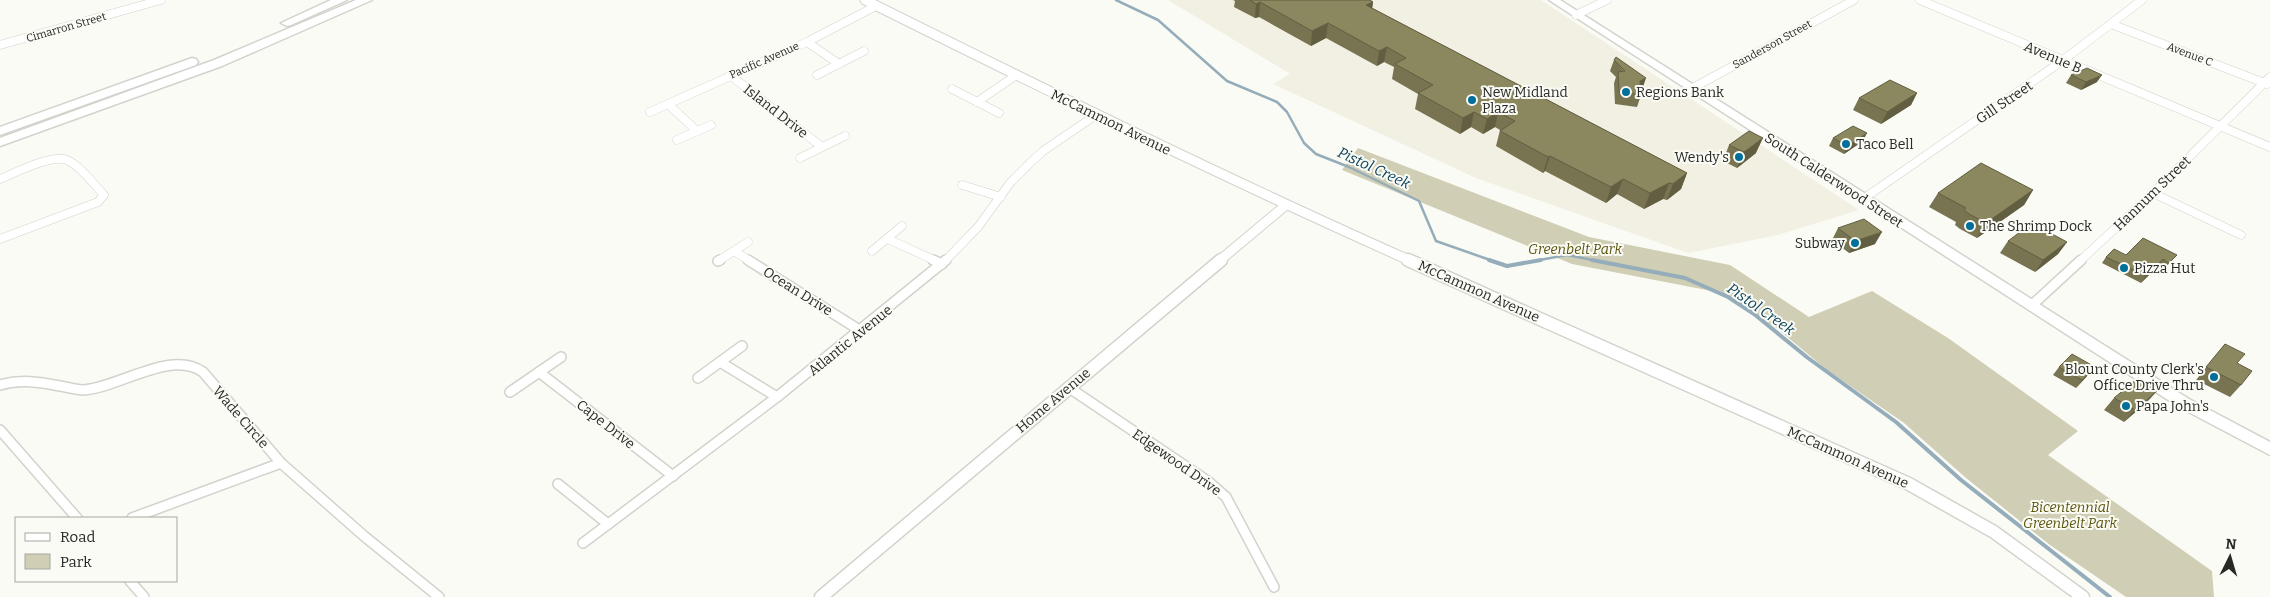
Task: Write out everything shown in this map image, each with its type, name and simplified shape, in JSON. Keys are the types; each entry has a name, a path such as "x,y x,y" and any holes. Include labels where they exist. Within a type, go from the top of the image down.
{"highway":[{"path":"0,131 180,67 341,0"},
{"path":"0,142 218,63 366,0"}],"main road":[{"name":"South Calderwood Street","path":"1554,0 2184,403 2270,449"}],"street":[{"name":"Cimarron Street","path":"0,45 161,0"},
{"name":"McCammon Avenue","path":"865,0 1096,116 1286,205 1909,484 1994,532 2084,597"},
{"path":"1576,15 1607,0"},
{"name":"Sanderson Street","path":"1691,89 1854,0"},
{"name":"Avenue B","path":"1920,0 2062,62 2270,147"},
{"name":"Gill Street","path":"1863,199 2062,62 2142,0"},
{"name":"Pacific Avenue","path":"650,112 807,42 876,6"},
{"name":"Avenue C","path":"2110,24 2268,81"},
{"path":"807,42 839,64"},
{"path":"817,75 864,51"},
{"name":"Island Drive","path":"730,75 822,147"},
{"path":"976,102 1015,76"},
{"name":"Hannum Street","path":"2031,306 2268,81"},
{"path":"952,89 999,113"},
{"path":"668,104 698,131"},
{"name":"Atlantic Avenue","path":"583,543 777,398 942,264 978,228 1010,183 1043,151 1096,116"},
{"path":"677,140 711,125"},
{"name":"Island Drive","path":"800,158 845,136"},
{"path":"0,179 47,161 67,160 104,195 98,202 0,240"},
{"path":"962,185 1001,197"},
{"path":"2152,193 2241,234"},
{"name":"Home Avenue","path":"821,597 1286,205"},
{"path":"872,251 902,226"},
{"path":"888,239 942,264"},
{"path":"718,261 748,242"},
{"name":"Ocean Drive","path":"734,251 861,331"},
{"path":"698,378 742,346"},
{"path":"510,392 561,356"},
{"path":"720,362 777,398"},
{"name":"Wade Circle","path":"0,385 15,381 34,380 82,390 170,365 193,364 203,372 281,464 364,536 439,597"},
{"name":"Cape Drive","path":"539,372 673,476"},
{"name":"Edgewood Drive","path":"1068,388 1209,482 1226,497 1274,587"},
{"path":"1,431 76,517"},
{"path":"135,517 281,464"},
{"path":"558,484 608,524"},
{"path":"131,582 144,597"}],"shaded area":[{"path":"1168,0 1541,0 1859,210 1778,235 1688,253 1476,178 1273,84 1290,74"}],"green space":[{"path":"1358,148 1589,237 1730,265 1809,317 1872,291 1948,338 2078,431 2048,455 2212,571 2214,597 2126,597 2050,545 1966,478 1904,423 1827,370 1779,330 1796,323 1778,329 1717,292 1572,264 1342,170"}],"building":[{"name":"New Midland Plaza","path":"1250,0 1370,0 1373,2 1366,5 1687,173 1673,184 1669,183 1650,193 1623,179 1611,187 1550,156 1548,157 1500,131 1515,121 1498,112 1487,119 1474,112 1463,118 1418,93 1433,85 1395,64 1406,58 1387,47 1379,51 1328,23 1312,31 1260,2 1256,4"},
{"path":"1616,57 1646,78 1640,81 1641,95 1619,92 1618,72 1625,71 1614,60"},
{"path":"2087,68 2102,75 2086,82 2071,75"},
{"path":"1890,80 1917,93 1887,112 1859,98"},
{"path":"1853,126 1867,133 1848,146 1833,138"},
{"path":"1749,131 1763,138 1744,152 1729,145"},
{"path":"1981,163 2033,190 1986,223 1969,214 1964,210 1966,208 1938,193"},
{"path":"1864,219 1882,232 1855,241 1838,228"},
{"path":"2032,223 2067,242 2043,260 2008,241"},
{"path":"2143,238 2177,255 2169,263 2163,259 2146,276 2106,257 2114,249 2126,255"},
{"path":"2225,344 2245,354 2237,363 2252,371 2241,385 2206,367"},
{"path":"2072,354 2095,367 2082,380 2059,367"},
{"path":"2138,378 2158,390 2135,410 2114,398"}],"waterway":[{"name":"Pistol Creek","path":"1116,0 1158,20 1227,81 1277,102 1287,112 1304,143 1316,154 1349,167 1419,201 1436,241 1493,261"},
{"name":"Pistol Creek","path":"1534,261 1567,255 1598,261"},
{"name":"Pistol Creek","path":"1489,260 1507,266 1541,260"},
{"name":"Pistol Creek","path":"1592,260 1685,278 1728,297 1754,314 1808,358 1896,422 1961,480 2110,597"}],"place":[{"name":"Regions Bank","path":"1626,92"},
{"name":"New Midland Plaza","path":"1472,100"},
{"name":"Taco Bell","path":"1846,144"},
{"name":"Wendy's","path":"1739,157"},
{"name":"The Shrimp Dock","path":"1970,226"},
{"name":"Subway","path":"1855,243"},
{"name":"Pizza Hut","path":"2124,268"},
{"name":"Blount County Clerk's Office Drive Thru","path":"2214,377"},
{"name":"Papa John's","path":"2126,406"}],"park label":[{"name":"Greenbelt Park","path":"1575,249"},
{"name":"Bicentennial Greenbelt Park","path":"2070,516"}]}
